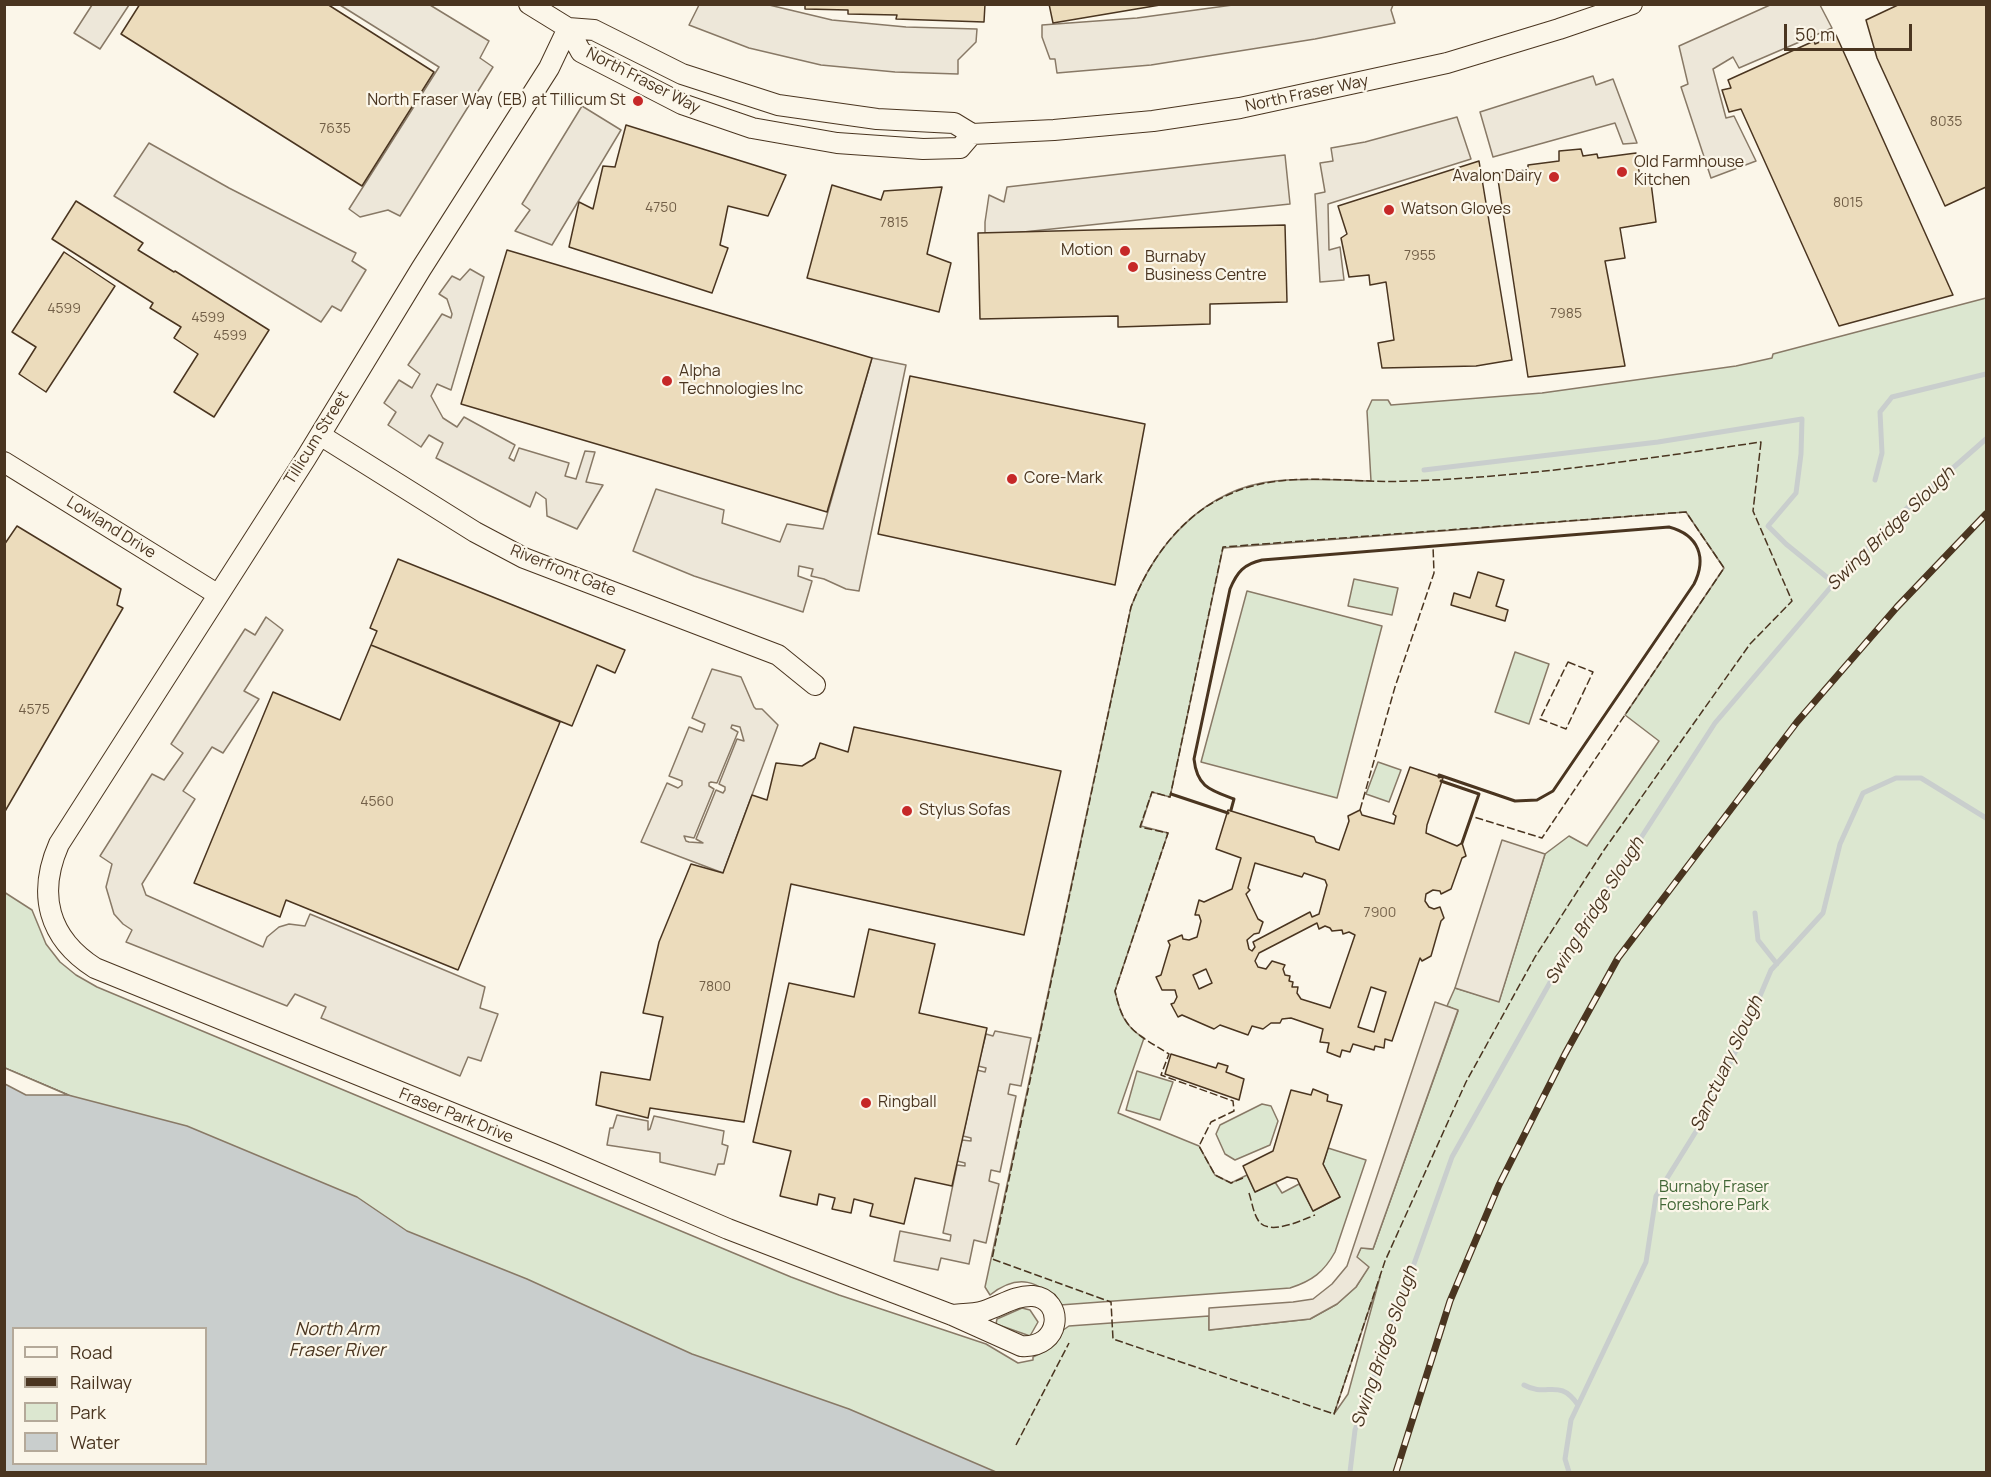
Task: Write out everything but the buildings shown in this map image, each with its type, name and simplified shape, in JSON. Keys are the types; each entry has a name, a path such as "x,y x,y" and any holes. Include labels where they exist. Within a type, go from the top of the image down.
{"street":[{"name":"North Fraser Way","path":"529,4 568,28 594,30 682,74 778,105 877,119 954,123 972,134 1153,121 1240,108 1447,63 1632,4"},
{"name":"North Fraser Way","path":"568,28 581,52 682,104 752,128 837,143 923,149 960,148 972,134"},
{"name":"Tillicum Street","path":"59,844 320,435 421,269 549,68 568,28"},
{"name":"Riverfront Gate","path":"320,435 475,531 524,558 778,655 815,685"},
{"name":"Lowland Drive","path":"4,462 218,594"},
{"name":"Fraser Park Drive","path":"59,844 48,879 48,902 55,925 66,944 75,954 95,968 552,1154 728,1229 952,1316"}],"green space":[{"name":"Burnaby Fraser Foreshore Park","path":"1986,298 1986,1472 875,1472 66,1094 5,1068 4,892 32,910 46,944 60,962 76,975 97,987 791,1277 986,1344 1018,1363 1033,1360 1033,1357 1045,1351 1059,1333 1069,1326 1209,1316 1209,1330 1310,1319 1337,1304 1356,1287 1368,1267 1356,1257 1361,1248 1373,1249 1458,1011 1447,1006 1455,988 1499,1001 1545,854 1569,836 1587,846 1659,741 1625,715 1724,568 1686,512 1223,548 1170,797 1152,792 1141,826 1168,833 1115,991 1127,1024 1144,1038 1118,1113 1199,1146 1215,1175 1231,1183 1247,1175 1255,1192 1275,1182 1282,1193 1299,1184 1313,1211 1340,1197 1323,1164 1328,1148 1366,1160 1335,1252 1322,1270 1311,1279 1290,1288 1060,1305 1036,1285 1019,1282 1000,1288 990,1295 985,1287 1131,607 1141,584 1168,542 1185,523 1226,495 1249,486 1275,481 1311,479 1371,481 1367,411 1372,400 1388,400 1391,405 1542,393 1736,366 1772,358 1773,354","holes":["1380,1277 1348,1394 1334,1414"]},
{"path":"1354,579 1398,588 1392,615 1348,606"},
{"path":"1247,591 1382,626 1337,798 1201,762"},
{"path":"1515,652 1549,664 1529,724 1495,712"},
{"path":"1378,762 1401,770 1389,802 1366,794"},
{"path":"1137,1071 1173,1082 1160,1120 1126,1110"},
{"path":"1262,1104 1271,1106 1278,1121 1270,1145 1235,1160 1225,1154 1216,1134 1220,1125"},
{"path":"1022,1308 1030,1310 1038,1322 1030,1336 996,1324 997,1319"}],"shaded area":[{"path":"765,4 832,20 906,27 977,29 976,42 958,60 958,74 895,72 821,65 749,48 689,25 699,5"},
{"path":"1240,4 1393,5 1391,10 1395,23 1315,39 1151,65 1057,73 1055,59 1050,59 1042,37 1042,25 1137,18"},
{"path":"92,5 129,5 100,49 74,33"},
{"path":"340,5 430,5 489,41 480,58 493,67 400,216 388,210 360,217 349,209 439,67"},
{"path":"1770,5 1820,5 1832,28 1739,68 1733,57 1713,69 1726,118 1734,116 1756,161 1711,178 1681,87 1688,84 1679,46"},
{"path":"1593,76 1596,85 1613,79 1637,143 1623,144 1615,123 1493,157 1480,112"},
{"path":"582,106 621,130 552,245 515,231 530,210 522,204"},
{"path":"1457,117 1471,159 1328,204 1329,250 1340,247 1344,280 1320,282 1315,194 1325,192 1320,163 1333,161 1331,148 1365,142"},
{"path":"149,143 229,188 356,253 352,261 366,270 341,311 332,306 321,322 114,196"},
{"path":"1285,155 1290,204 985,236 989,195 1004,202 1007,187"},
{"path":"470,269 484,277 451,390 437,384 431,396 443,418 457,427 464,417 515,445 509,458 514,461 519,448 569,463 565,476 576,479 585,451 595,452 586,482 603,485 577,529 547,516 546,499 536,492 530,507 436,458 443,443 429,435 421,447 388,425 396,412 384,403 399,380 412,388 420,374 408,365 442,314 451,318 452,314 447,299 439,294 452,276 460,280"},
{"path":"872,358 906,365 859,591 846,589 811,576 813,569 799,566 798,576 812,581 803,612 694,576 633,551 656,489 724,510 722,523 780,542 787,524 823,529"},
{"path":"266,617 283,630 244,691 259,699 223,753 212,747 183,791 195,799 142,884 146,895 263,947 267,937 279,927 289,924 305,926 310,914 485,987 480,1008 498,1014 481,1061 468,1057 460,1076 321,1018 326,1007 295,994 287,1006 126,942 132,930 114,914 106,887 112,864 100,856 152,774 164,780 183,753 171,744 245,629 255,635"},
{"path":"712,669 741,677 754,707 762,709 778,725 723,873 641,842 667,783 678,788 682,785 682,781 669,776 689,727 702,732 705,724 692,718","holes":["732,725 740,727 744,741 737,739 719,784 725,787 725,790 723,793 716,790 696,839 703,843 686,841 684,836 694,838 714,789 709,786 709,783 717,783 738,732 731,728"]},
{"path":"1502,840 1545,854 1499,1002 1455,988"},
{"path":"1435,1002 1458,1010 1373,1249 1361,1248 1357,1257 1369,1267 1356,1287 1337,1304 1310,1319 1209,1330 1209,1308 1313,1299 1332,1284 1347,1266"},
{"path":"995,1031 1031,1038 1021,1086 1010,1084 1008,1094 1016,1096 1000,1172 991,1170 989,1181 999,1184 986,1243 974,1240 969,1264 941,1258 938,1270 894,1261 900,1231 950,1241 951,1235 943,1233 957,1165 965,1166 965,1163 957,1161 962,1140 971,1141 971,1138 963,1136 977,1070 985,1072 986,1068 978,1066 986,1034 993,1036"},
{"path":"617,1115 648,1121 648,1130 654,1116 724,1131 722,1144 728,1146 724,1164 718,1164 715,1175 660,1162 660,1153 607,1145 610,1128 613,1128"}],"water":[{"name":"North Arm Fraser River","path":"4,1068 68,1095 187,1126 357,1197 407,1231 527,1279 692,1354 849,1409 996,1472 5,1472"}],"pier":[{"path":"5,1068 68,1095 26,1095 5,1084"}],"waterway":[{"path":"1875,480 1882,453 1880,412 1892,397 1986,374"},
{"path":"1424,470 1658,442 1802,419 1801,454 1796,493 1768,526 1786,544 1834,583"},
{"name":"Swing Bridge Slough","path":"1350,1472 1355,1430 1452,1157 1566,954 1715,723 1841,575 1905,510 1986,439"},
{"name":"Sanctuary Slough","path":"1569,1472 1565,1459 1571,1420 1646,1262 1656,1196 1700,1125 1743,1036 1771,970 1823,913 1840,844 1863,793 1896,778 1921,778 1986,818"},
{"path":"1755,913 1758,940 1777,964"},
{"path":"1524,1385 1539,1390 1565,1392 1578,1405"}],"railway":[{"path":"1396,1472 1450,1301 1499,1185 1565,1054 1618,958 1797,722 1897,607 1986,514"}],"fence":[{"path":"1761,442 1753,511 1792,601 1750,644 1604,850 1535,957 1466,1082 1385,1261 1334,1414 1113,1339 1111,1302 992,1259 1131,607 1158,556 1182,526 1212,503 1230,494 1251,486 1273,482 1318,479 1409,481 1497,476 1761,442"},
{"path":"1243,1178 1231,1183 1215,1175 1199,1146 1211,1122 1234,1111 1233,1101 1161,1075 1169,1054 1133,1030 1122,1014 1115,991 1168,833 1140,827 1152,792 1170,797 1223,547 1686,512 1724,568 1542,838 1474,817"},
{"path":"1360,810 1395,687 1434,573 1433,546"},
{"path":"1568,662 1593,672 1566,729 1540,719 1568,662"},
{"path":"1249,1193 1258,1220 1263,1225 1285,1226 1315,1215"},
{"path":"1016,1445 1069,1343"}],"wall":[{"path":"1231,810 1234,799 1206,786 1198,776 1194,759 1230,589 1238,573 1246,566 1262,560 1669,527 1694,542 1700,557 1694,584 1553,791 1537,800 1515,801 1439,775 1439,777"},
{"path":"1441,781 1479,794 1462,843"},
{"path":"1171,794 1228,813"}],"place":[{"name":"North Fraser Way (EB) at Tillicum St","path":"638,101"},
{"name":"Old Farmhouse Kitchen","path":"1622,172"},
{"name":"Avalon Dairy","path":"1554,177"},
{"name":"Watson Gloves","path":"1389,210"},
{"name":"Motion","path":"1125,251"},
{"name":"Burnaby Business Centre","path":"1133,267"},
{"name":"Alpha Technologies Inc","path":"667,381"},
{"name":"Core-Mark","path":"1012,479"},
{"name":"Stylus Sofas","path":"907,811"},
{"name":"Ringball","path":"866,1103"}]}
